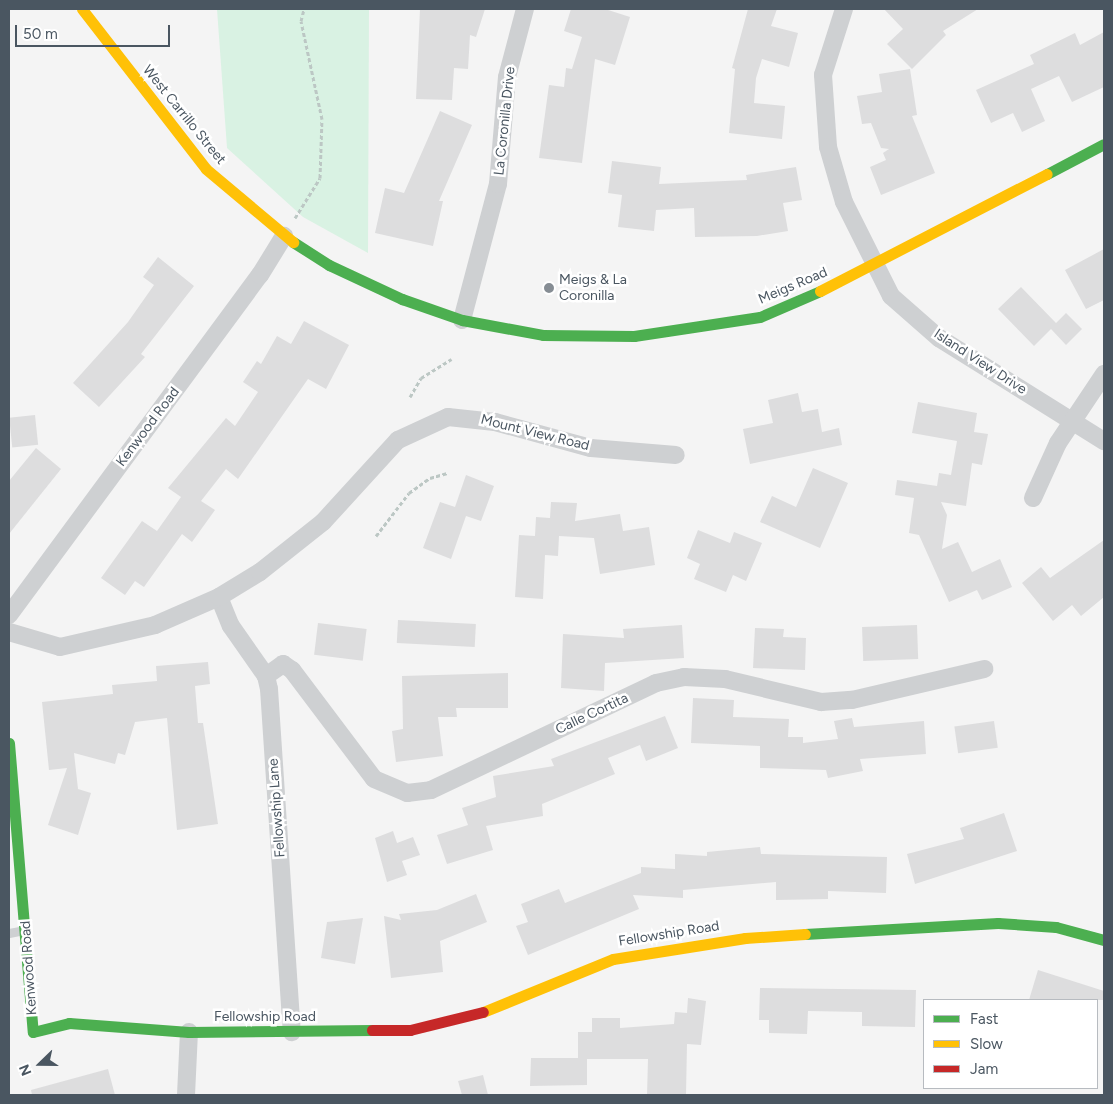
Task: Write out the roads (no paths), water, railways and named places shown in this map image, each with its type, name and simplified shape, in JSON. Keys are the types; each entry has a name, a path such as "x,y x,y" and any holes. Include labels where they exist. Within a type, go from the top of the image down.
{"street":[{"name":"West Carrillo Street","path":"82,9 206,169 284,236 354,278 462,320"},
{"name":"La Coronilla Drive","path":"462,320 498,184 507,77 525,9"},
{"name":"Island View Drive","path":"844,9 828,49 822,102 828,147 840,192 875,265 895,301 939,338 1104,441"},
{"name":"Meigs Road","path":"462,320 543,335 597,337 670,332 760,317 875,265 1104,144"},
{"name":"Kenwood Road","path":"9,615 260,275 284,236"},
{"path":"1033,498 1072,420 1104,374"},
{"name":"Mount View Road","path":"218,597 260,572 316,528 398,440 448,417 467,417 591,448 676,456"},
{"path":"9,632 60,647 154,625 218,597 232,626 266,676"},
{"name":"Calle Cortita","path":"266,676 283,664 292,670 374,779 407,793 431,790 656,683 684,677 725,679 821,702 852,700 984,669"},
{"name":"Fellowship Lane","path":"266,676 292,1032"},
{"name":"Kenwood Road","path":"9,743 33,1032 69,1023 189,1032"},
{"name":"Fellowship Road","path":"189,1032 410,1030 461,1019 614,959 745,938 998,923 1056,927 1104,940"},
{"path":"186,1095 189,1032"}],"lane":[{"path":"9,933 26,930"}],"place":[{"name":"Meigs & La Coronilla","path":"549,288"}]}
